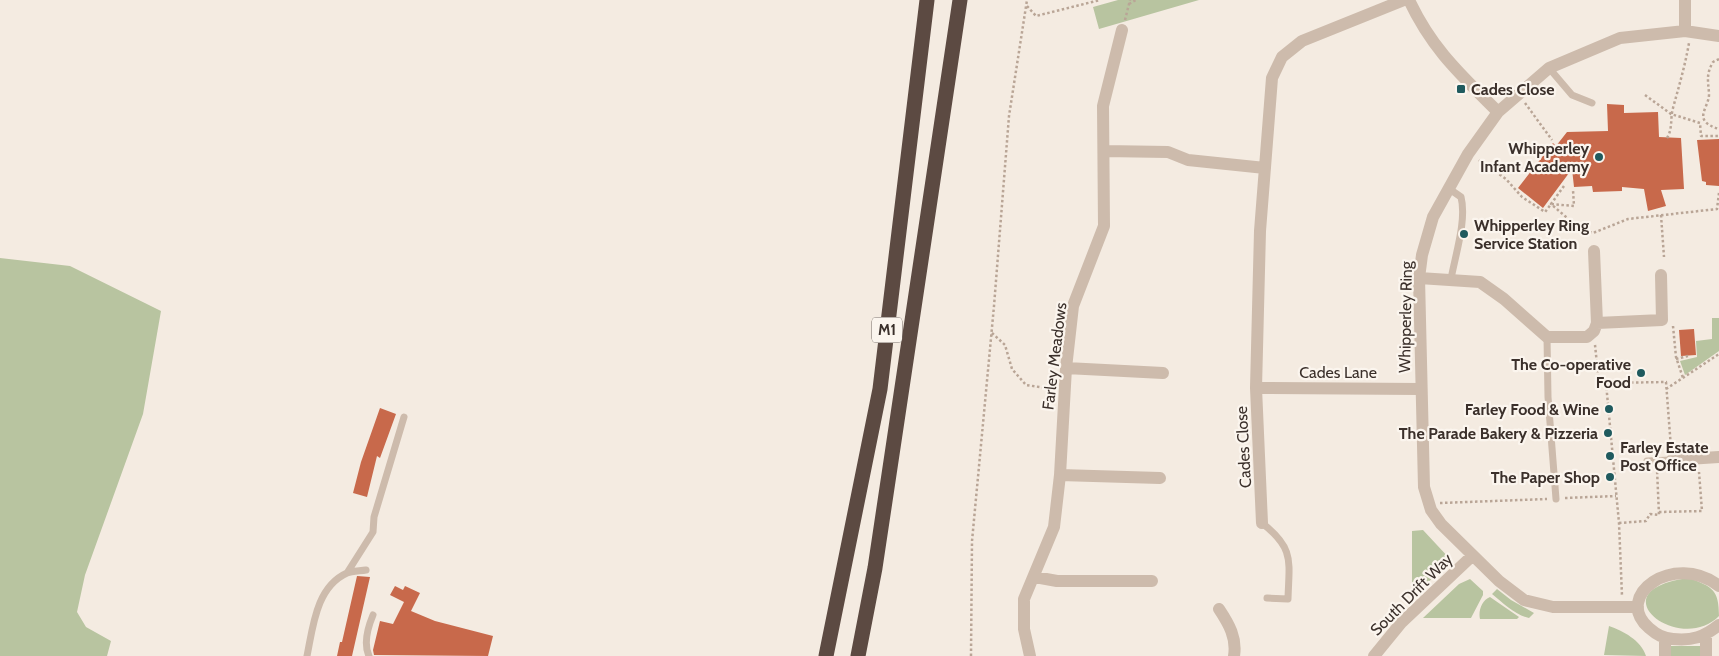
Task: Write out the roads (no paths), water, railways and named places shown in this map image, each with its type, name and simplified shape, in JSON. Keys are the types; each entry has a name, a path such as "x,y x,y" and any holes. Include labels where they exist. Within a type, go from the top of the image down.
{"highway":[{"name":"M1","path":"826,656 880,389 927,0"},
{"name":"M1","path":"858,656 877,555 960,0"}],"street":[{"name":"Cades Close","path":"1262,523 1256,388 1260,231 1272,78 1282,57 1302,41 1404,0"},
{"path":"1409,0 1422,28 1446,60 1498,112"},
{"path":"1685,0 1688,32"},
{"name":"Farley Meadows","path":"1030,656 1024,629 1024,599 1035,577 1054,527 1060,475 1066,368 1073,306 1104,226 1103,106 1122,30"},
{"name":"Whipperley Ring","path":"1638,606 1553,607 1524,600 1499,581 1472,556 1441,524 1428,504 1424,487 1420,389 1419,278 1422,255 1432,217 1469,152 1498,112 1549,68 1620,38 1688,32 1719,36"},
{"path":"1104,151 1168,152 1188,160 1265,168"},
{"path":"1594,251 1596,327"},
{"path":"1419,278 1480,282 1504,298 1547,337 1587,337 1596,327 1662,320 1661,275"},
{"path":"1066,368 1163,373"},
{"name":"Cades Lane","path":"1256,388 1420,389"},
{"path":"1672,460 1719,458"},
{"path":"1060,475 1160,478"},
{"name":"South Drift Way","path":"1374,656 1401,623 1472,556"},
{"path":"1719,586 1701,575 1690,572 1666,575 1656,580 1643,592 1638,606 1642,620 1656,634 1665,638 1685,640 1706,636 1719,625"},
{"path":"1035,577 1057,581 1152,581"},
{"path":"1219,609 1234,636 1234,656"},
{"path":"1706,636 1706,656"},
{"path":"1665,638 1665,656"}],"lane":[{"path":"1549,68 1572,95 1592,103"},
{"path":"1448,188 1461,197 1463,203 1460,234 1451,279"},
{"path":"1547,337 1548,397 1556,499"},
{"path":"307,656 316,612 330,586 347,573 373,532 374,518 404,417"},
{"path":"1647,461 1672,460"},
{"path":"1262,523 1285,546 1290,560 1288,599 1266,598"},
{"path":"347,573 366,570"},
{"path":"369,656 366,649 368,628 373,615"}],"place":[{"name":"Cades Close","path":"1461,89"},
{"name":"Whipperley Infant Academy","path":"1599,157"},
{"name":"Whipperley Ring Service Station","path":"1464,234"},
{"name":"The Co-operative Food","path":"1641,373"},
{"name":"Farley Food & Wine","path":"1609,409"},
{"name":"The Parade Bakery & Pizzeria","path":"1608,433"},
{"name":"Farley Estate Post Office","path":"1610,456"},
{"name":"The Paper Shop","path":"1610,477"}]}
